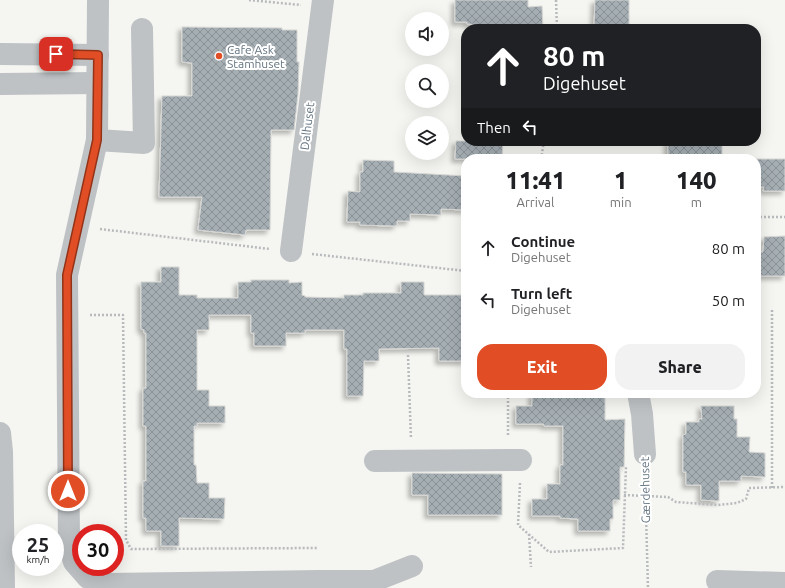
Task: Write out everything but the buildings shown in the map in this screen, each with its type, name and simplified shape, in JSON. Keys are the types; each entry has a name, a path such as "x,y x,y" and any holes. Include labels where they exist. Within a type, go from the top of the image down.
{"street":[{"path":"98,0 97,140 67,275 69,545 74,562 88,578 107,584 374,581 412,566"},
{"name":"Dalhuset","path":"291,251 322,3"},
{"path":"97,140 144,142 142,29"},
{"path":"0,54 98,55"},
{"path":"0,84 97,83"},
{"name":"Gærdehuset","path":"636,458 642,414 639,398"},
{"path":"0,433 2,452 4,588"},
{"path":"375,461 521,460"},
{"path":"717,581 785,583"}],"path":[{"path":"249,0 322,3"},
{"path":"556,0 557,24"},
{"path":"761,217 785,217"},
{"path":"772,310 772,488"},
{"path":"67,316 123,315 126,540 131,549 317,548"},
{"path":"408,356 411,444"},
{"path":"508,398 508,440 520,445 521,460 518,525 549,552 623,548 624,495 636,458"},
{"name":"Gærdehuset","path":"636,458 645,495 648,588"},
{"path":"624,495 668,497 676,502 718,505 737,503 746,499 749,488 785,487"},
{"path":"529,534 531,567"}],"place":[{"name":"Cafe Ask Stamhuset","path":"219,56"}],"route":[{"path":"56,54 98,55 97,140 67,275 68,491"}]}
